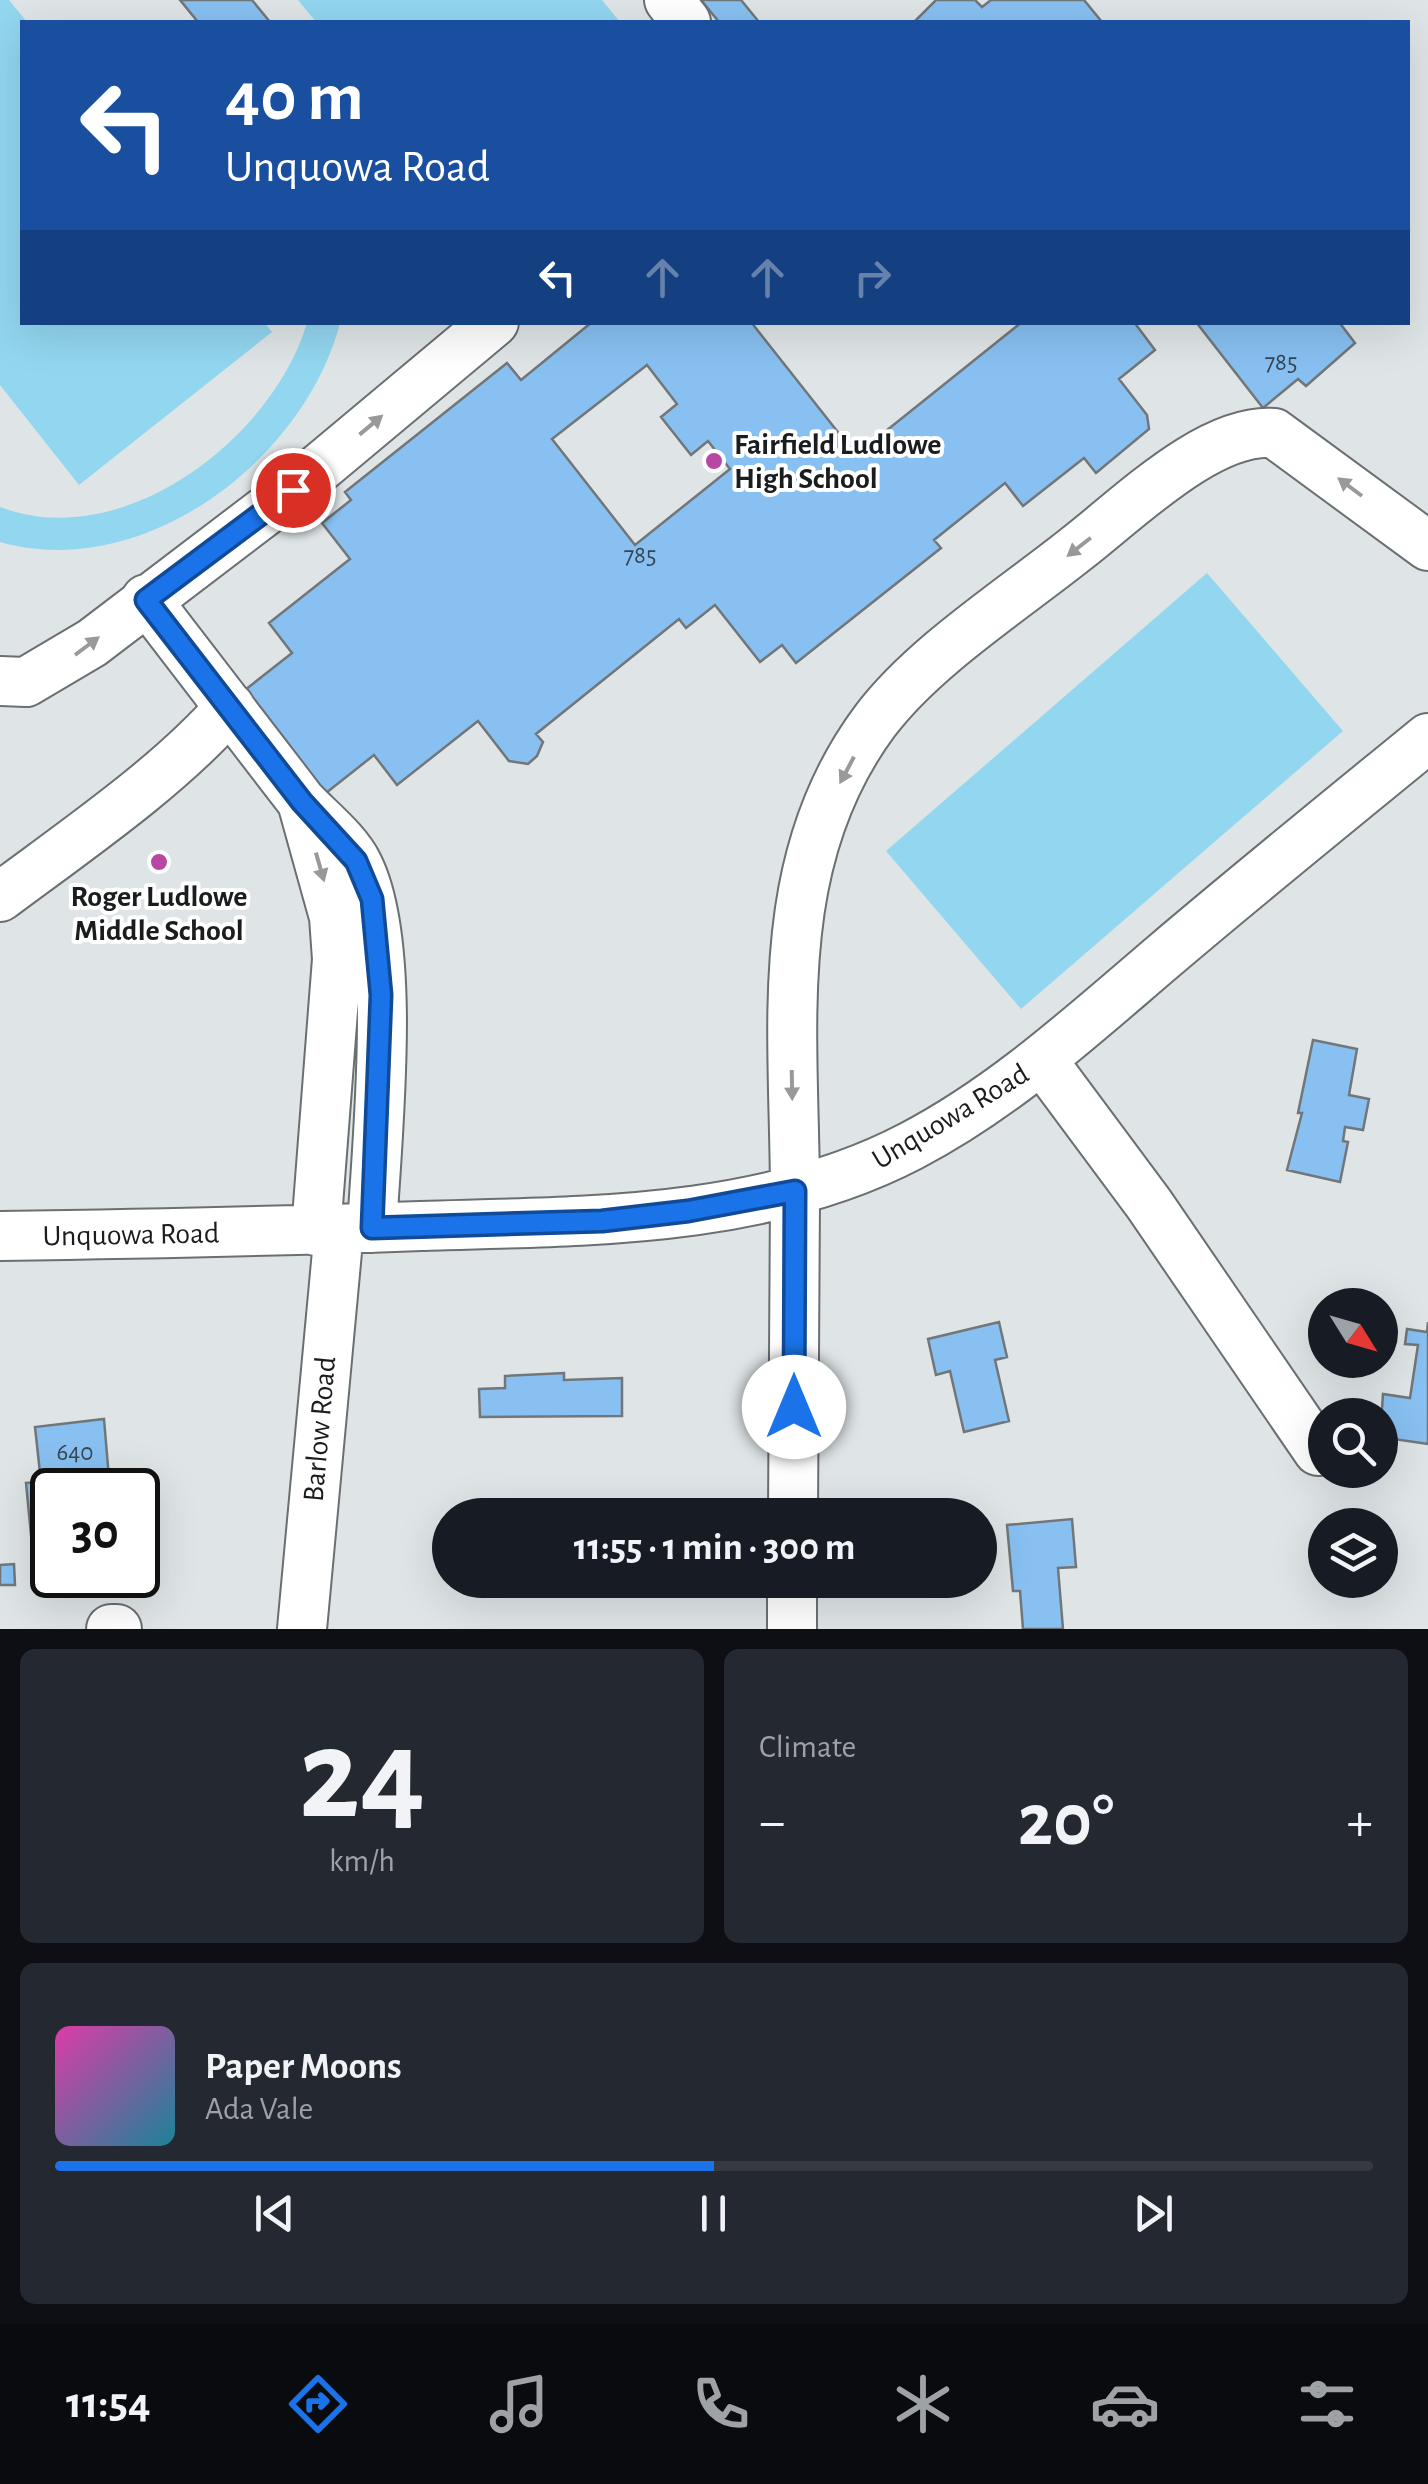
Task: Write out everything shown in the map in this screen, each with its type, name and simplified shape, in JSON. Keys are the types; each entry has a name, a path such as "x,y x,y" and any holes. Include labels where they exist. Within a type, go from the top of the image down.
{"street":[{"path":"668,0 684,20"},
{"path":"0,681 26,682 46,673 293,490 490,325"},
{"path":"793,1498 795,1191 791,1015 802,882 819,828 872,724 901,688 1201,454 1254,431 1274,433 1428,546"},
{"name":"Barlow Road","path":"146,600 302,802 356,861 372,899 381,995 342,1230 302,1629"},
{"path":"0,897 182,754 230,707"},
{"name":"Unquowa Road","path":"0,1236 602,1221 688,1211 795,1191 845,1176 911,1146 1042,1060 1428,738"},
{"path":"1042,1060 1149,1204 1308,1435"},
{"path":"792,1598 792,1629"}],"shaded area":[{"path":"0,0 9,0 25,20 20,20 20,325 266,325 272,332 79,485 0,385"},
{"path":"298,0 602,0 618,20 314,20"},
{"path":"306,325 339,325 321,373 292,420 255,463 211,499 162,527 109,544 55,550 0,542 0,507 47,517 95,514 142,500 187,476 227,444 262,407 289,366"},
{"path":"1207,573 1343,731 1021,1009 886,851"}],"building":[{"path":"180,0 252,0 268,20 196,20"},
{"path":"701,0 741,0 757,20 717,20"},
{"path":"936,0 975,0 982,7 991,0 1084,0 1100,20 916,20"},
{"path":"588,325 753,325 856,455 1018,325 1136,325 1155,350 1119,379 1147,415 1149,429 1096,473 1084,458 1023,506 1005,483 934,540 941,548 796,663 782,645 760,662 715,605 686,628 679,619 536,734 543,742 528,764 509,761 478,721 397,785 374,755 326,793 245,690 292,653 269,623 350,559 322,523 351,500 345,492 507,363 521,380","holes":["647,365 677,404 661,417 691,455 708,441 730,469 635,545 552,439"]},
{"path":"1198,325 1341,325 1355,343 1306,386 1298,379 1263,408"},
{"path":"1313,1040 1357,1049 1349,1095 1369,1099 1363,1130 1345,1127 1343,1141 1348,1142 1340,1182 1287,1170 1302,1113 1298,1113"},
{"path":"999,1322 1007,1357 995,1360 1009,1421 964,1432 950,1371 936,1375 928,1339"},
{"path":"1428,1322 1428,1444 1398,1440 1398,1398 1383,1398 1383,1394 1410,1398 1418,1345 1405,1344 1407,1329 1427,1332"},
{"path":"564,1373 564,1380 622,1378 622,1416 480,1417 479,1389 505,1388 505,1376"},
{"path":"104,1419 108,1468 39,1468 35,1427"},
{"path":"26,1483 30,1483 30,1525"},
{"path":"1072,1519 1076,1567 1058,1568 1063,1629 1023,1629 1020,1591 1013,1591 1007,1525"},
{"path":"14,1564 15,1585 0,1585 0,1565"}],"place":[{"name":"Fairfield Ludlowe High School","path":"714,461"},
{"name":"Roger Ludlowe Middle School","path":"159,862"}],"route":[{"path":"293,490 146,600 302,802 356,861 372,899 381,995 372,1228 602,1221 688,1211 795,1191 794,1407"}]}
